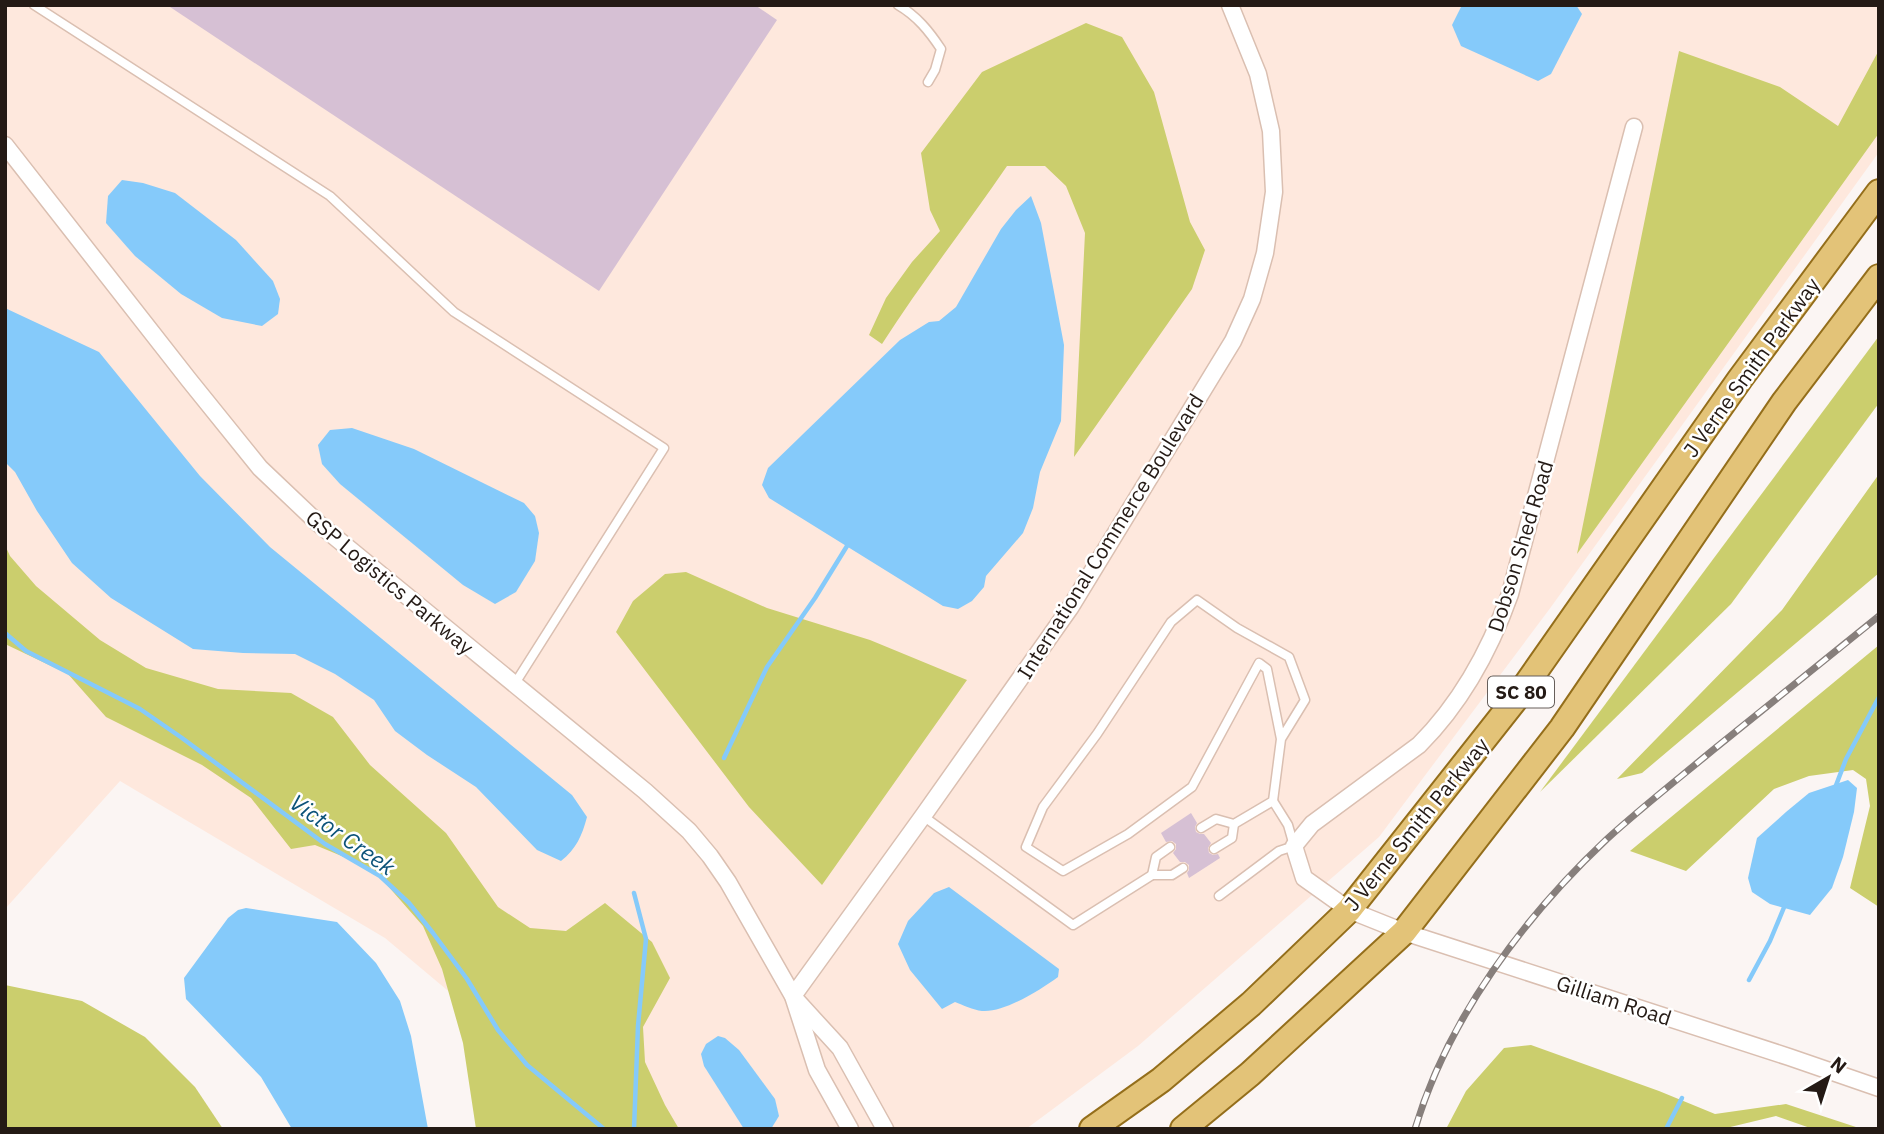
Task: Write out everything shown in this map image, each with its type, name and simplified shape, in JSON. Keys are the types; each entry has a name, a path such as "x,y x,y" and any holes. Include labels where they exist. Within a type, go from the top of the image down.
{"main road":[{"name":"J Verne Smith Parkway","path":"1092,1129 1161,1080 1241,1013 1349,910 1518,696 1740,379 1879,192"},
{"name":"SC 80","path":"1183,1129 1250,1074 1404,932 1562,728 1784,402 1879,277"}],"street":[{"name":"International Commerce Boulevard","path":"1217,5 1238,24"},
{"name":"International Commerce Boulevard","path":"793,996 1070,608 1233,341 1252,299 1265,253 1274,192 1271,131 1258,74 1230,5"},
{"name":"Dobson Shed Road","path":"1294,846 1312,824 1419,745 1463,690 1493,637 1510,594 1634,127"},
{"name":"GSP Logistics Parkway","path":"5,145 260,468 319,524 645,791 689,831 728,882 793,996 817,1070 849,1129"},
{"path":"1294,846 1304,878 1349,910"},
{"name":"Gilliam Road","path":"1349,910 1404,932 1879,1088"},
{"name":"GSP Logistics Parkway","path":"793,996 840,1048 885,1129"}],"lane":[{"path":"34,5 330,196 454,312 664,448 514,685"},
{"path":"898,5 926,26 941,49 935,70 928,82"},
{"path":"1219,895 1279,851 1294,846 1288,825 1273,801 1281,739 1267,669 1259,663 1192,787 1128,834 1063,871 1026,847 1043,807 1097,734 1171,622 1197,600 1237,628 1289,657 1305,700 1281,739"},
{"path":"1201,828 1216,820 1234,824 1273,801"},
{"path":"923,816 1073,925 1152,875 1172,875 1183,868"},
{"path":"1214,849 1232,838 1234,824"},
{"path":"1152,875 1156,856 1170,848"}],"shaded area":[{"path":"5,5 1879,5 1879,152 1551,607 1379,837 1138,1046 1026,1129 613,1129 385,938 120,781 5,909"}],"green space":[{"path":"1086,23 1122,37 1154,92 1190,222 1205,250 1192,289 1074,457 1085,233 1066,186 1045,166 1007,166 882,344 869,335 886,298 912,262 940,231 930,210 921,153 982,72"},
{"path":"1879,50 1879,133 1577,554 1679,51 1780,87 1838,126"},
{"path":"1879,336 1879,403 1731,604 1540,792"},
{"path":"1879,474 1879,573 1642,773 1617,779 1782,610"},
{"path":"5,545 10,556 36,586 100,640 146,668 218,689 291,693 333,717 370,765 446,833 498,907 530,928 566,931 605,903 652,942 670,978 643,1027 645,1062 679,1129 476,1129 463,1043 442,969 423,926 373,869 315,845 291,849 251,798 202,765 106,717 68,674 5,644"},
{"path":"686,572 767,608 870,640 967,680 822,885 749,807 616,632 633,601 665,574"},
{"path":"1879,645 1879,907 1850,888 1870,806 1866,779 1853,770 1809,776 1774,789 1686,871 1630,851"},
{"path":"5,985 82,1001 145,1037 195,1087 223,1129 5,1129"},
{"path":"1531,1045 1715,1114 1786,1104 1862,1129 1813,1129 1776,1116 1722,1129 1446,1129 1466,1091 1504,1048"}],"water":[{"path":"1462,5 1576,5 1582,14 1551,74 1538,81 1461,46 1452,25"},
{"path":"122,180 175,193 236,240 273,281 280,299 278,314 262,326 222,318 181,294 135,256 106,223 108,196"},
{"path":"1031,196 1041,223 1064,345 1061,421 1040,472 1033,508 1023,533 986,576 984,587 972,601 958,609 943,606 769,498 762,485 768,468 900,340 929,322 939,321 956,307 1001,229"},
{"path":"5,308 99,352 200,476 270,547 572,795 587,817 578,842 571,852 561,861 537,850 476,787 395,731 374,700 335,674 295,654 193,649 111,598 72,563 15,472 5,462"},
{"path":"352,428 414,449 524,503 535,516 539,533 535,561 516,592 495,604 463,585 340,484 322,464 318,445 330,430"},
{"path":"1848,780 1857,788 1843,857 1832,888 1810,915 1770,904 1752,892 1748,878 1757,838 1809,793"},
{"path":"949,887 1059,969 1058,977 1011,1005 991,1011 972,1009 955,1002 942,1009 910,970 898,944 908,921 934,893"},
{"path":"246,908 337,922 376,963 400,1001 411,1036 428,1129 292,1129 261,1077 186,999 184,978 228,918 238,910"},
{"path":"718,1036 725,1038 739,1050 775,1099 779,1116 771,1129 744,1129 704,1066 701,1054 706,1044"}],"building":[{"path":"167,5 755,5 777,20 599,291"},
{"path":"1191,813 1197,823 1196,832 1204,834 1211,843 1209,853 1218,854 1220,858 1189,878 1189,865 1180,862 1173,853 1176,844 1172,841 1166,842 1161,833"}],"waterway":[{"path":"724,758 767,667 847,546"},
{"name":"Victor Creek","path":"5,633 26,651 140,709 325,844 380,876 409,903 433,933 467,979 498,1030 527,1065 604,1129"},
{"path":"1835,788 1846,759 1879,697"},
{"path":"634,893 646,939 638,1026 634,1129"},
{"path":"1749,980 1785,905"},
{"path":"1666,1129 1682,1098"}],"railway":[{"path":"1415,1129 1429,1088 1468,1009 1518,936 1576,869 1633,816 1879,616"}]}
